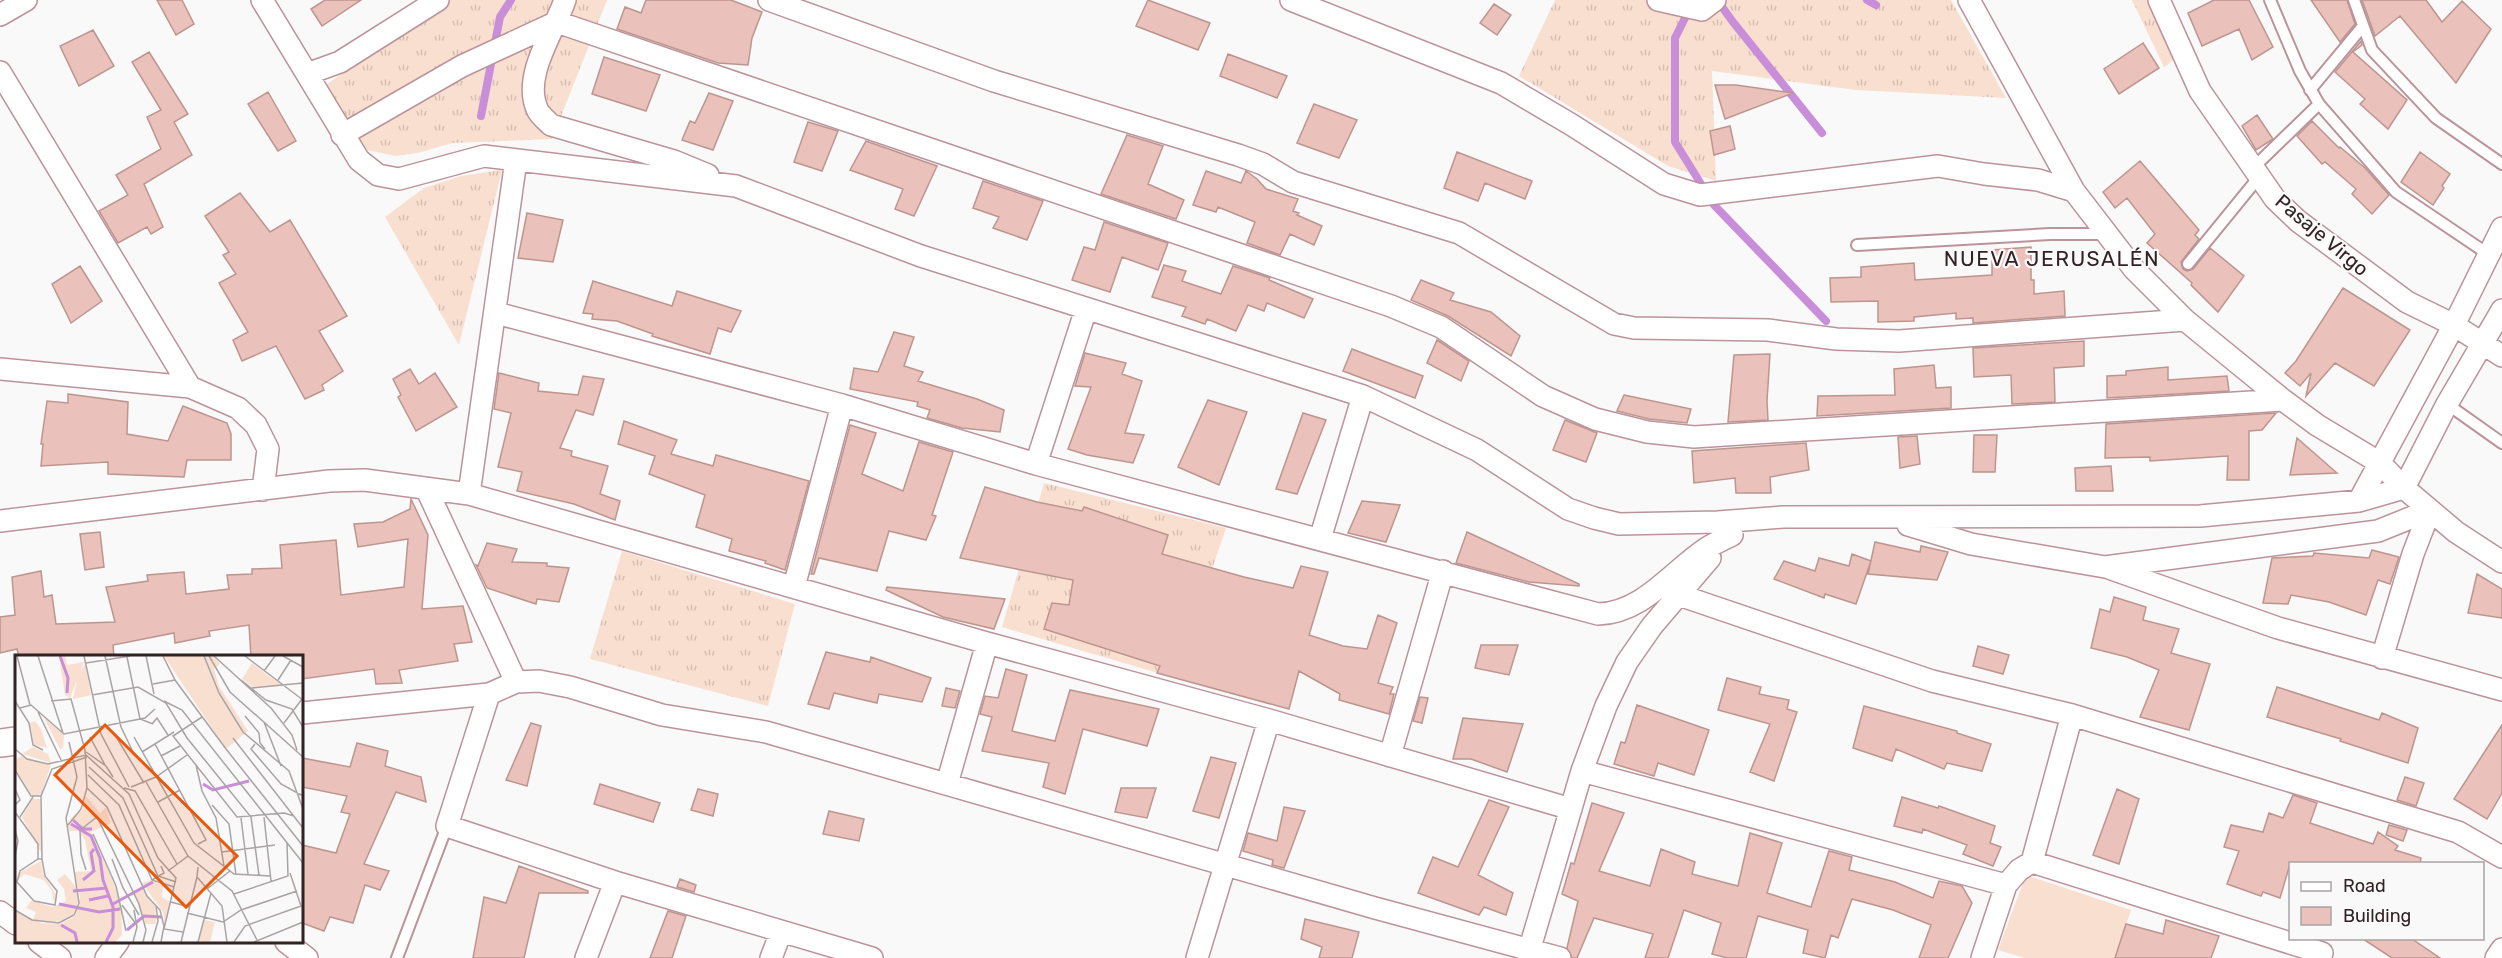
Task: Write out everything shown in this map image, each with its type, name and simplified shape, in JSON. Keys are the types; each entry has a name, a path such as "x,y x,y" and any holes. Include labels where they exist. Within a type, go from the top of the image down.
{"street":[{"path":"0,15 27,0"},
{"path":"262,0 342,135 359,160 378,175 399,179 484,156 736,186"},
{"path":"307,74 340,62 438,0"},
{"path":"565,0 557,22 540,54 533,86 538,111 551,125 674,161 921,256 1363,396 1478,450 1568,508 1593,518 1619,524 1718,522 1783,517 2200,516 2359,501 2404,488 2447,404 2502,310"},
{"path":"768,0 993,81 1238,155 1263,164 1293,182 1459,233 1614,324 1634,328 1768,330 1836,339 1899,341 2185,320"},
{"path":"1291,0 1501,83 1665,184 1700,195 1938,166 2038,180 2074,191"},
{"path":"1658,0 1702,10 1715,0"},
{"path":"1969,0 2074,191 2134,269 2185,320 2283,400 2318,425 2380,463 2404,488 2456,532 2502,562"},
{"name":"Pasaje Virgo","path":"2158,0 2200,92 2275,199 2307,228 2407,302 2454,325 2502,356"},
{"path":"342,135 462,66 557,22 1391,306 1441,327 1543,396 1595,419 1647,432 1694,437 2283,400"},
{"path":"0,72 190,387"},
{"path":"469,494 516,160"},
{"path":"2359,501 2454,325 2502,228"},
{"path":"1036,464 1086,309"},
{"path":"496,313 842,405 1036,464 1598,614 1613,614 1629,608 1664,584 1708,547 1732,535 1783,517"},
{"path":"0,369 190,387 238,408 256,425 268,449 263,490"},
{"path":"1320,538 1363,396"},
{"path":"794,588 842,405"},
{"path":"0,521 329,481 365,480 469,494 794,588 1269,720 1571,809"},
{"path":"427,490 516,682"},
{"path":"2105,567 2378,531 2430,510"},
{"path":"2382,658 2413,554 2430,510"},
{"path":"1886,518 1971,544 2105,567 2278,628 2502,690"},
{"path":"1528,953 1582,771 1606,706 1627,662 1652,626 1708,559 1732,535"},
{"path":"1390,756 1443,571"},
{"path":"1679,596 1932,681 2072,716 2458,832 2502,857"},
{"path":"947,784 987,642"},
{"path":"303,713 489,694 516,682 538,681 570,687 662,715 766,732 1528,953 1560,958"},
{"path":"489,694 447,826 615,882 872,958"},
{"path":"1982,958 2006,885 2019,870 2032,862 2072,716"},
{"path":"1197,958 1269,720"},
{"path":"0,743 15,741"},
{"path":"1582,771 2006,885"},
{"path":"2032,862 2322,953"},
{"path":"586,958 615,882"},
{"path":"0,912 15,923"},
{"path":"771,958 781,932"},
{"path":"40,943 60,958"},
{"path":"106,958 117,943"},
{"path":"287,943 307,958"},
{"path":"2496,958 2502,949"}],"lane":[{"path":"2270,0 2310,90 2319,104 2396,192 2488,254"},
{"path":"2354,0 2372,50 2436,118 2502,164"},
{"path":"2310,90 2363,26"},
{"path":"2188,264 2256,172 2319,104"},
{"path":"1857,245 2050,234 2107,234"},
{"path":"2447,404 2502,443"},
{"path":"398,958 447,826"}],"green space":[{"path":"445,0 607,0 552,139 452,143 418,153 395,156 367,150 340,113 326,85"},
{"path":"1555,0 1951,0 2006,98 1856,90 1712,71 1716,181 1668,166 1519,76"},
{"path":"2132,0 2150,0 2175,59 2164,67"},
{"path":"502,170 459,345 385,217 424,188 461,176"},
{"path":"1044,483 1226,528 1175,678 1002,627"},
{"path":"622,551 795,604 768,706 590,659"},
{"path":"2026,875 2131,910 2115,958 2025,958 1998,950"}],"building":[{"path":"157,0 182,0 194,24 176,35"},
{"path":"325,0 361,0 322,26 311,9"},
{"path":"646,0 731,0 762,12 752,38 748,65 718,63 617,29 625,7 641,13"},
{"path":"1148,0 1210,23 1198,50 1136,26"},
{"path":"2214,0 2249,0 2273,47 2252,60 2239,29 2202,46 2188,13"},
{"path":"2311,0 2347,0 2355,24 2340,42"},
{"path":"2362,0 2426,0 2442,22 2462,1 2491,29 2456,83 2400,16 2375,36"},
{"path":"1494,4 1511,15 1497,35 1480,23"},
{"path":"93,30 114,66 79,86 60,46"},
{"path":"2361,41 2362,45 2353,52 2407,100 2388,129 2360,104 2365,99 2335,72"},
{"path":"2143,43 2159,68 2119,94 2104,69"},
{"path":"149,52 188,114 174,122 192,155 144,184 163,227 151,234 147,227 118,243 99,211 128,195 116,175 161,149 147,117 161,110 132,62"},
{"path":"1228,54 1287,76 1277,98 1220,76"},
{"path":"604,57 660,75 646,111 592,94"},
{"path":"1715,85 1736,85 1793,93 1725,119"},
{"path":"268,92 296,141 278,151 248,104"},
{"path":"709,93 733,101 713,150 682,140 690,121 695,123"},
{"path":"1314,104 1357,120 1339,158 1297,143"},
{"path":"2257,115 2273,139 2256,150 2242,126"},
{"path":"2312,121 2339,148 2365,168 2389,195 2372,214 2352,194 2356,189 2325,162 2322,164 2297,136"},
{"path":"808,122 838,131 822,171 794,162"},
{"path":"1730,126 1735,149 1714,155 1710,131"},
{"path":"1127,135 1163,146 1148,184 1184,200 1176,219 1101,194"},
{"path":"866,141 937,166 914,216 895,209 903,189 850,170"},
{"path":"1457,152 1532,181 1525,199 1485,183 1478,201 1444,188"},
{"path":"2420,152 2450,174 2433,205 2401,182"},
{"path":"2140,161 2199,230 2195,235 2199,239 2181,262 2183,269 2187,271 2193,269 2210,248 2244,276 2218,312 2191,285 2192,283 2147,243 2155,234 2127,198 2115,208 2103,192"},
{"path":"1206,171 1241,183 1246,171 1266,189 1298,199 1293,211 1322,226 1314,245 1290,234 1280,255 1247,243 1255,222 1218,207 1216,212 1193,205"},
{"path":"983,181 1043,201 1027,240 993,228 999,217 973,208"},
{"path":"240,193 270,232 290,220 347,316 319,331 343,371 322,385 324,390 305,399 276,346 242,361 233,340 248,332 219,283 236,274 223,255 229,252 205,216"},
{"path":"527,213 563,220 553,262 518,258"},
{"path":"1104,222 1168,243 1158,270 1122,257 1110,292 1072,280 1084,247 1095,250"},
{"path":"2031,247 2031,280 2034,280 2034,294 2064,291 2065,316 1973,323 1973,318 1956,319 1956,313 1914,317 1914,321 1878,322 1878,301 1831,302 1830,278 1861,277 1861,267 1914,263 1915,280 1992,275 1992,250"},
{"path":"1164,265 1186,271 1182,281 1221,294 1233,266 1270,278 1269,280 1313,299 1304,318 1267,303 1264,311 1248,305 1236,331 1207,319 1205,324 1182,316 1186,307 1152,297"},
{"path":"80,266 102,301 71,323 52,284"},
{"path":"1421,280 1454,293 1450,300 1491,312 1520,336 1511,356 1448,316 1411,300"},
{"path":"593,281 672,306 677,291 741,311 731,332 718,328 710,354 652,336 653,334 617,321 592,319 593,314 583,313"},
{"path":"2343,288 2410,330 2374,386 2335,363 2306,396 2311,373 2300,386 2285,373 2296,361"},
{"path":"894,332 914,337 904,366 923,372 918,381 1004,410 1000,432 962,428 927,418 930,410 917,406 918,402 850,389 854,368 878,372"},
{"path":"1437,340 1469,361 1461,381 1427,363"},
{"path":"2084,341 2084,366 2054,368 2055,402 2012,404 2011,375 1974,377 1973,348"},
{"path":"1352,349 1423,376 1415,398 1343,371"},
{"path":"1085,353 1126,363 1122,374 1142,381 1125,433 1144,435 1133,463 1087,455 1068,449 1091,387 1075,386"},
{"path":"1770,354 1768,420 1728,422 1734,355"},
{"path":"1934,365 1936,388 1951,387 1951,408 1817,416 1818,396 1895,395 1894,369"},
{"path":"2168,367 2168,380 2227,376 2229,391 2107,398 2107,376 2126,375 2126,371"},
{"path":"410,369 419,384 435,373 457,407 416,431 398,397 401,395 393,379"},
{"path":"499,373 539,383 538,391 578,395 583,376 604,379 593,415 576,410 560,448 572,451 571,456 608,466 600,494 620,501 615,520 574,504 517,491 522,472 498,467 511,413 494,409"},
{"path":"68,394 128,402 127,434 168,441 183,406 227,423 231,434 231,460 187,460 184,477 108,474 108,462 41,466 43,444 41,444 47,401 68,403"},
{"path":"1624,395 1691,409 1687,423 1649,419 1617,411"},
{"path":"1208,400 1247,412 1219,485 1178,467"},
{"path":"1303,413 1326,420 1297,494 1276,489"},
{"path":"2276,413 2262,430 2249,431 2249,480 2227,480 2228,456 2150,461 2150,457 2105,458 2106,424"},
{"path":"1565,420 1597,433 1586,462 1553,450"},
{"path":"624,421 677,440 671,454 713,466 716,455 809,481 785,570 765,563 766,561 729,551 732,539 696,527 705,495 649,474 655,456 618,444"},
{"path":"850,425 876,433 862,474 903,491 919,442 953,452 932,515 936,516 926,540 889,531 877,571 819,558 814,574 811,574"},
{"path":"1974,435 1997,435 1995,472 1973,472"},
{"path":"1917,436 1920,464 1900,468 1898,437"},
{"path":"2297,438 2337,473 2290,475"},
{"path":"1806,443 1809,470 1770,477 1771,493 1736,493 1735,478 1694,483 1692,451"},
{"path":"2111,466 2113,491 2076,491 2075,468"},
{"path":"985,487 1037,502 1082,511 1084,507 1168,535 1162,554 1244,577 1293,588 1301,566 1328,572 1309,635 1343,646 1367,649 1378,615 1397,623 1378,683 1393,687 1390,694 1394,694 1389,714 1339,700 1340,694 1299,671 1289,709 1157,673 1160,666 1044,629 1052,603 1069,605 1073,580 960,558"},
{"path":"411,499 428,535 422,609 463,606 472,642 454,644 458,661 399,670 402,683 376,684 374,669 303,679 303,655 251,655 249,625 209,631 210,636 175,643 174,633 113,645 114,655 18,655 17,649 0,653 0,617 15,615 12,577 41,571 44,597 52,595 56,624 115,622 106,587 148,581 147,575 184,572 186,594 229,589 227,575 252,574 252,569 282,568 280,545 336,540 341,595 404,587 408,539 358,547 354,524 383,522 410,509"},
{"path":"1362,501 1400,505 1386,542 1348,533"},
{"path":"100,532 104,567 85,570 80,534"},
{"path":"1467,532 1579,584 1579,586 1529,582 1456,563"},
{"path":"1875,542 1920,552 1921,546 1948,552 1937,580 1868,574"},
{"path":"487,543 517,549 512,562 547,563 547,566 569,568 559,602 537,599 536,604 487,588 476,565 478,566"},
{"path":"2372,550 2399,557 2390,584 2378,580 2366,615 2329,602 2291,595 2288,604 2263,603 2272,558 2313,556 2314,553 2369,558"},
{"path":"1852,554 1871,561 1856,604 1825,594 1824,598 1774,579 1784,561 1815,571 1819,558 1849,566"},
{"path":"2477,574 2502,589 2502,618 2468,613"},
{"path":"887,587 1005,599 994,629 943,617 886,590"},
{"path":"2114,597 2146,607 2143,620 2179,629 2171,653 2210,664 2189,730 2140,717 2159,670 2127,657 2091,648 2100,609 2110,612"},
{"path":"1481,645 1518,645 1509,675 1475,668"},
{"path":"1978,646 2009,655 2003,674 1973,666"},
{"path":"826,652 870,662 871,657 931,678 922,702 879,694 877,703 834,693 829,709 808,704"},
{"path":"1006,669 1027,675 1012,731 1055,741 1070,690 1159,709 1147,746 1083,729 1065,794 1043,787 1049,763 982,751 992,717 980,714 985,696 998,698"},
{"path":"1727,678 1761,687 1759,694 1789,700 1787,709 1797,712 1774,781 1750,772 1770,724 1718,710"},
{"path":"2277,687 2379,720 2382,713 2418,728 2408,763 2340,741 2341,739 2267,717"},
{"path":"946,688 960,691 955,708 942,706"},
{"path":"1420,697 1428,698 1422,723 1413,721"},
{"path":"1637,705 1709,730 1694,775 1658,763 1654,776 1614,764 1621,742 1625,743"},
{"path":"1864,706 1957,731 1957,733 1991,744 1982,771 1947,763 1944,769 1896,749 1892,761 1853,748"},
{"path":"1463,718 1523,724 1507,772 1471,759 1453,759"},
{"path":"531,723 541,726 527,786 506,780"},
{"path":"2502,725 2502,793 2487,819 2454,799"},
{"path":"357,743 388,751 385,766 421,777 426,802 396,792 364,864 389,871 380,890 365,885 353,923 330,917 324,931 303,923 303,845 336,853 350,814 341,812 347,796 303,787 303,758 350,767"},
{"path":"1211,757 1236,763 1219,818 1193,811"},
{"path":"2405,777 2424,783 2416,806 2397,800"},
{"path":"600,784 660,803 653,822 594,804"},
{"path":"1121,788 1156,788 1147,818 1115,812"},
{"path":"698,789 718,794 713,816 691,810"},
{"path":"2117,789 2139,799 2119,864 2093,855"},
{"path":"2293,795 2317,803 2310,823 2373,844 2378,832 2398,846 2395,850 2421,858 2420,862 2289,862 2280,898 2263,892 2261,896 2227,884 2239,851 2224,847 2231,825 2263,832 2269,813 2283,818"},
{"path":"1902,797 1938,808 1939,806 1995,826 1990,843 2001,847 1993,866 1963,854 1967,845 1923,829 1922,833 1894,826"},
{"path":"1489,800 1509,807 1478,875 1513,893 1506,915 1484,907 1479,915 1418,893 1433,857 1458,867"},
{"path":"1592,803 1624,813 1599,871 1650,886 1661,849 1695,862 1692,874 1738,886 1750,833 1782,843 1767,893 1811,907 1829,851 1852,857 1849,870 1895,882 1933,898 1939,881 1962,886 1972,903 1948,958 1919,958 1931,925 1893,910 1852,899 1838,938 1831,935 1825,958 1803,953 1808,930 1758,916 1746,958 1727,958 1712,954 1721,923 1684,910 1668,958 1645,958 1653,934 1594,918 1577,958 1572,958 1567,948 1578,901 1562,894 1571,863 1574,864"},
{"path":"1284,807 1305,811 1284,868 1272,865 1273,860 1243,851 1248,833 1277,841"},
{"path":"829,811 864,819 859,841 823,834"},
{"path":"2389,825 2407,830 2403,841 2386,835"},
{"path":"519,866 588,891 588,893 539,893 524,958 473,958 484,897 506,903"},
{"path":"680,879 696,885 694,892 677,887"},
{"path":"668,911 686,916 672,958 650,958"},
{"path":"1305,919 1359,932 1352,958 1319,958 1322,947 1301,939"},
{"path":"2166,920 2219,936 2211,958 2115,958 2126,924 2163,934"},
{"path":"2365,940 2413,940 2440,958 2392,958"}],"waterway":[{"path":"481,116 500,17 511,0"},
{"path":"1717,0 1822,133"},
{"path":"1867,0 1876,5"},
{"path":"1689,10 1675,38 1675,142 1714,205 1826,321"}],"district":[{"name":"NUEVA JERUSALÉN","path":"2052,259"}]}
